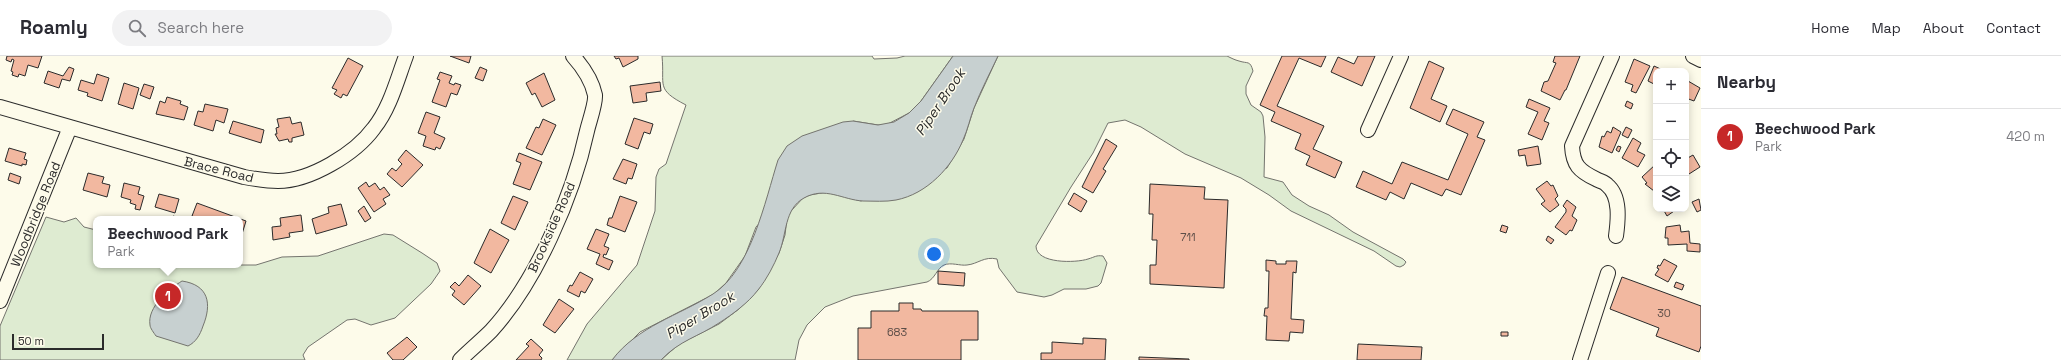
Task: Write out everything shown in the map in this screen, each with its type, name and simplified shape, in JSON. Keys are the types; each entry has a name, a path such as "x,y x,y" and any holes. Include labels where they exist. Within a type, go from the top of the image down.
{"street":[{"name":"Brace Road","path":"0,107 244,178 279,181 316,173 343,157 374,129 390,99 406,56"},
{"name":"Brookside Road","path":"460,360 491,330 522,290 543,251 563,207 584,146 595,96 582,66 573,56"},
{"path":"1368,130 1400,56"},
{"path":"1612,56 1572,146 1573,160 1581,170 1608,185 1614,196 1619,211 1616,236"},
{"path":"1693,56 1701,60"},
{"name":"Woodbridge Road","path":"0,301 70,127"},
{"path":"1580,360 1608,273"}],"green space":[{"path":"662,56 872,56 874,59 897,58 905,56 953,56 921,101 909,113 886,125 853,121 756,227 745,256 726,283 714,294 640,332 612,360 567,360 587,324 637,265 655,211 656,177 659,169 666,164 686,105 670,95 664,86"},
{"path":"998,56 1227,56 1250,64 1253,71 1246,86 1246,94 1251,105 1261,112 1263,116 1265,137 1264,177 1283,182 1292,195 1309,206 1329,215 1353,232 1406,262 1400,267 1396,266 1374,251 1291,211 1269,195 1241,178 1185,154 1141,127 1125,120 1108,123 1093,153 1036,246 1038,252 1042,256 1058,261 1075,261 1103,256 1107,263 1101,283 1098,286 1086,289 1064,289 1044,297 1017,292 999,268 997,259 985,259 967,265 947,264 940,268 930,281 853,296 825,307 807,325 799,340 795,360 661,360 679,344 719,324 739,309 758,290 779,253 785,235 787,218 791,211 803,198 810,195 827,192 861,201 947,168 964,139 974,108"},
{"path":"46,217 64,222 76,218 84,227 93,229 93,268 243,268 243,265 256,265 282,257 318,256 384,234 393,235 422,253 437,263 440,271 431,284 395,318 371,325 355,319 347,320 308,347 303,355 305,360 0,360 0,326"}],"water":[{"name":"Piper Brook","path":"953,56 998,56 977,101 965,136 958,150 937,178 918,192 892,201 863,201 827,193 819,193 804,198 789,215 782,246 773,267 754,295 740,308 711,328 675,348 661,360 612,360 622,348 634,338 659,322 700,302 713,294 726,283 737,269 747,252 762,214 778,160 787,146 802,136 843,122 853,121 878,125 894,122 909,113 921,101"},
{"path":"182,281 191,283 203,291 207,303 206,318 201,332 188,346 156,336 150,325 150,318 155,305 165,294"}],"building":[{"path":"7,56 42,56 38,68 28,65 25,76 19,74 18,77 12,75 13,72 11,71 14,60 12,59 11,62 6,60"},
{"path":"450,56 471,56 469,63"},
{"path":"614,56 638,56 638,59 623,67 619,58 616,59"},
{"path":"1282,56 1326,56 1321,67 1299,58 1277,106 1324,126 1313,149 1342,162 1335,178 1306,165 1310,156 1295,149 1301,134 1271,121 1275,112 1260,105"},
{"path":"1358,56 1375,56 1362,86 1331,72 1338,57 1354,64"},
{"path":"1555,56 1580,56 1566,90 1560,100 1541,91 1544,82 1548,81 1556,63 1553,62"},
{"path":"348,58 363,66 347,96 343,94 341,98 334,94 337,90 332,88"},
{"path":"1634,59 1650,66 1636,93 1631,91 1633,85 1625,82"},
{"path":"1429,61 1444,68 1431,99 1447,106 1440,122 1410,108"},
{"path":"69,67 74,69 70,81 62,79 59,88 44,83 48,71 63,76"},
{"path":"480,67 487,70 483,81 475,78"},
{"path":"1653,68 1653,84 1648,81"},
{"path":"440,72 452,76 449,83 461,85 457,95 451,93 446,107 432,102 440,80 437,79"},
{"path":"544,73 555,100 542,107 535,93 532,95 526,83"},
{"path":"97,74 109,78 102,101 87,96 88,93 78,90 81,80 94,84"},
{"path":"660,82 661,91 646,93 647,101 633,103 630,86"},
{"path":"1689,82 1700,88 1694,101 1689,99"},
{"path":"124,83 139,88 133,109 118,104"},
{"path":"144,84 154,87 150,99 140,95"},
{"path":"167,97 181,101 180,104 188,107 184,120 156,114 160,101 165,103"},
{"path":"1529,99 1550,108 1544,121 1549,123 1542,140 1528,134 1538,112 1526,107"},
{"path":"1627,101 1633,104 1631,109 1625,106"},
{"path":"205,104 228,109 224,123 216,120 213,131 194,125 198,111 203,112"},
{"path":"1453,109 1484,122 1477,137 1485,140 1461,195 1446,189 1442,196 1411,183 1404,199 1390,192 1386,200 1356,187 1363,171 1392,184 1402,162 1448,180 1468,134 1446,124"},
{"path":"426,112 440,117 434,133 445,138 440,149 436,147 435,150 423,146 426,136 418,133"},
{"path":"290,117 292,124 301,122 304,135 292,138 292,142 289,142 288,139 279,141 275,134 277,134 276,128 279,127 277,119"},
{"path":"634,118 653,124 650,134 644,132 638,149 625,144"},
{"path":"543,119 556,125 542,155 526,148 536,127 539,128"},
{"path":"233,121 264,130 261,143 229,133"},
{"path":"1613,127 1621,132 1612,153 1599,147 1602,136 1604,137 1607,131 1611,133"},
{"path":"1626,127 1632,130 1628,138 1622,135"},
{"path":"1633,138 1641,143 1637,151 1645,155 1638,167 1622,158"},
{"path":"1106,139 1117,146 1103,169 1106,171 1093,193 1082,187"},
{"path":"1538,146 1541,164 1527,166 1525,155 1519,156 1518,150"},
{"path":"1618,146 1621,147 1619,152 1616,150"},
{"path":"9,148 26,153 24,159 27,160 26,165 22,164 22,166 5,161"},
{"path":"406,150 423,165 402,187 387,174 392,168 396,171 402,164 398,160"},
{"path":"519,153 542,162 530,190 513,184 521,163 516,161"},
{"path":"1693,155 1700,167 1689,174 1689,157"},
{"path":"623,159 637,164 632,179 628,178 626,184 613,179"},
{"path":"1653,167 1653,190 1645,184 1647,183 1642,177"},
{"path":"10,173 21,177 19,184 8,180"},
{"path":"88,173 104,177 102,183 110,185 107,197 83,190"},
{"path":"1547,181 1551,186 1553,185 1558,196 1555,199 1559,205 1550,212 1541,204 1545,201 1536,189"},
{"path":"366,182 369,187 375,183 380,190 384,187 390,195 383,199 386,204 374,212 358,188"},
{"path":"124,183 140,187 138,194 144,196 140,210 135,209 136,205 130,203 131,200 121,197"},
{"path":"1150,184 1205,187 1204,199 1228,200 1224,288 1150,284 1150,265 1156,265 1157,240 1152,240 1153,214 1149,214"},
{"path":"1074,193 1087,201 1081,212 1068,204"},
{"path":"159,194 179,199 175,213 155,207"},
{"path":"513,196 528,202 515,230 501,223"},
{"path":"620,196 637,202 625,232 607,225 609,218 612,218"},
{"path":"1699,199 1701,210 1697,212 1692,202"},
{"path":"1567,200 1576,207 1572,216 1577,220 1572,231 1570,230 1566,235 1555,227 1566,212 1566,209 1563,206"},
{"path":"197,203 232,216 192,216"},
{"path":"341,204 347,225 316,234 312,219 329,213 328,207"},
{"path":"364,206 371,218 365,222 358,211"},
{"path":"1665,212 1673,212 1667,216"},
{"path":"301,215 303,231 289,233 290,237 273,240 272,227 281,226 280,218"},
{"path":"243,220 246,221 243,231"},
{"path":"1502,225 1508,227 1506,233 1500,231"},
{"path":"1680,225 1681,232 1689,231 1690,243 1700,244 1700,252 1687,251 1687,244 1668,245 1668,238 1665,238 1666,227"},
{"path":"490,229 509,240 491,273 474,263"},
{"path":"596,229 609,234 604,246 609,248 606,255 604,254 603,257 613,261 609,270 596,264 600,254 587,249"},
{"path":"1548,236 1554,240 1551,244 1546,240"},
{"path":"1664,259 1677,266 1668,282 1655,275 1659,269 1657,268 1658,265 1660,266"},
{"path":"1266,260 1276,261 1276,264 1286,264 1286,261 1297,261 1296,273 1293,272 1291,319 1304,320 1303,333 1290,332 1289,341 1266,340 1267,316 1264,316 1265,308 1268,308 1269,271 1266,271"},
{"path":"938,271 965,273 964,286 938,284"},
{"path":"580,272 593,279 585,293 581,291 579,297 567,291 570,285 572,286"},
{"path":"468,275 481,286 464,305 452,295 455,291 450,287 455,282 459,286"},
{"path":"1622,277 1701,306 1701,346 1699,352 1656,336 1659,328 1610,309"},
{"path":"1676,282 1684,285 1682,290 1674,287"},
{"path":"559,299 574,309 555,333 543,325"},
{"path":"899,303 913,303 913,309 921,309 922,311 978,311 978,340 961,340 961,360 858,360 858,328 871,328 871,311 899,311"},
{"path":"1501,332 1508,332 1508,336 1501,336"},
{"path":"407,337 417,347 403,360 393,360 387,353"},
{"path":"1083,338 1106,339 1105,360 1041,360 1041,353 1052,353 1052,342 1083,344"},
{"path":"531,339 543,350 539,355 542,358 541,360 516,360 529,346 526,344"},
{"path":"1358,344 1422,347 1421,360 1357,360"},
{"path":"1139,357 1189,359 1189,360 1139,360"}],"place":[{"name":"Beechwood Park","path":"168,296"}]}
